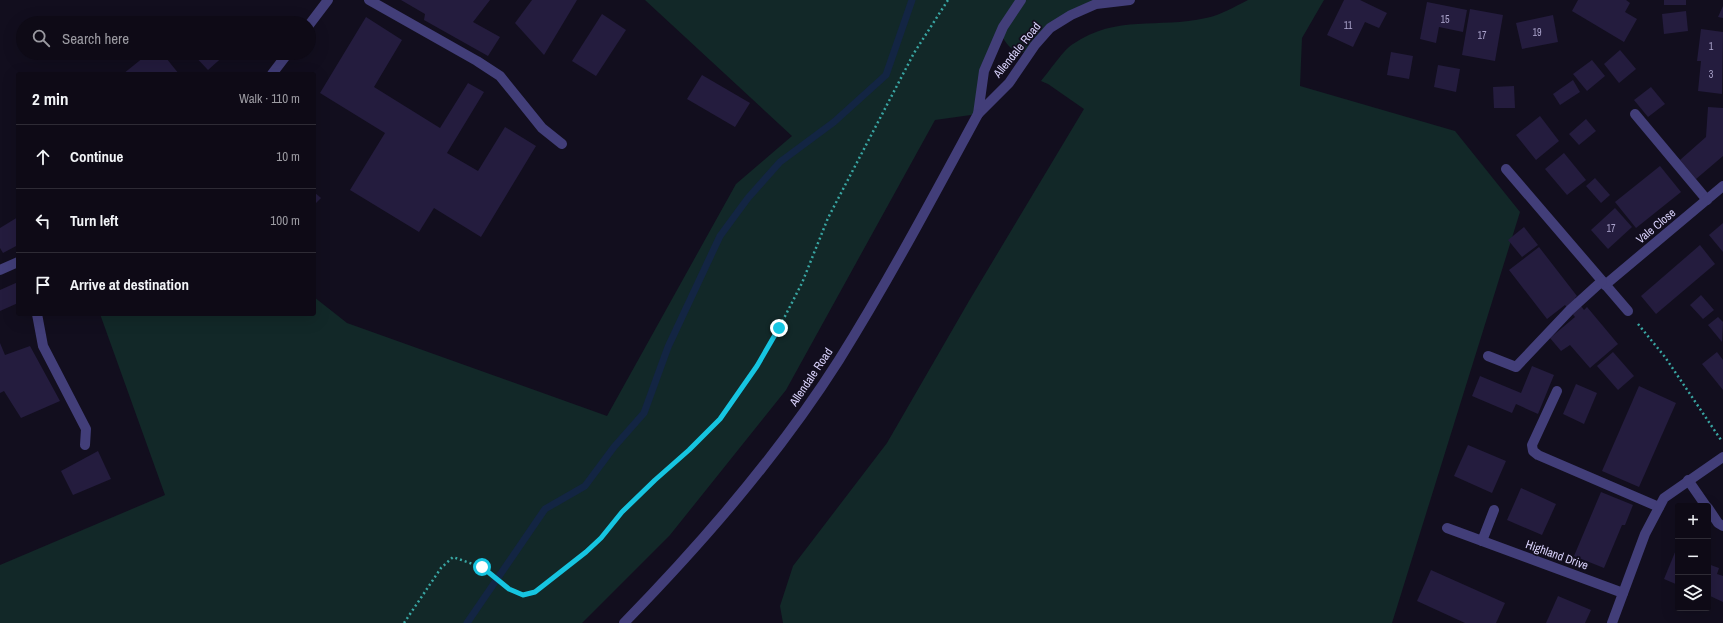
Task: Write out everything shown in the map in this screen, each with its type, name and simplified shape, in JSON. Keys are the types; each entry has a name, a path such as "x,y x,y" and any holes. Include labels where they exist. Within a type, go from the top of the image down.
{"street":[{"path":"316,16 328,0"},
{"path":"369,0 477,61 500,76 542,128 562,144"},
{"name":"Allendale Road","path":"978,114 984,71 1003,27 1021,0"},
{"name":"Allendale Road","path":"624,623 674,572 755,479 796,423 839,360 870,308 978,114 1009,83 1035,45 1050,28 1071,15 1096,4 1130,0"},
{"path":"274,72 283,60"},
{"path":"1636,114 1706,200"},
{"path":"1506,169 1628,311"},
{"name":"Vale Close","path":"1488,356 1516,367 1570,310 1723,186"},
{"path":"0,270 16,263"},
{"path":"37,316 43,346 86,429 85,445"},
{"path":"1557,391 1532,445 1533,451 1538,455 1659,507"},
{"path":"1612,623 1645,534 1664,498 1723,457"},
{"path":"1688,480 1704,503"},
{"path":"1482,541 1494,510"},
{"path":"1711,513 1718,523 1723,526"},
{"name":"Highland Drive","path":"1447,528 1622,593"}],"path":[{"path":"404,623 441,568 453,557 482,567 509,589 523,595 535,592 586,552 601,538 655,480 689,450 720,419 757,366 779,328 802,283 832,211 914,53 948,0"},
{"path":"1628,311 1665,356 1723,443"}],"green space":[{"path":"645,0 1130,0 1073,14 1065,19 1039,44 1030,50 1021,52 1012,49 1003,38 984,71 978,114 935,120 786,390 670,535 582,623 0,623 0,565 165,495 101,316 316,316 316,299 347,323 607,416 736,184 792,136"},
{"path":"1248,0 1324,0 1302,38 1300,86 1455,131 1520,212 1392,623 783,623 780,606 793,566 887,443 969,301 1084,109 1048,84 1041,81 1070,46 1089,35 1122,25 1188,21 1212,17"}],"building":[{"path":"401,0 490,0 473,22 500,37 488,56 424,20 425,14"},
{"path":"532,0 577,0 544,55 515,23"},
{"path":"1344,0 1360,0 1387,13 1379,28 1365,22 1353,47 1327,35"},
{"path":"1578,0 1626,0 1630,3 1625,12 1637,19 1624,42 1572,11"},
{"path":"1664,0 1686,0 1686,5 1664,5"},
{"path":"1427,2 1467,10 1463,32 1439,27 1436,43 1420,39"},
{"path":"1723,6 1723,18 1718,17"},
{"path":"1470,9 1503,15 1495,61 1462,55"},
{"path":"1686,11 1688,31 1664,34 1662,14"},
{"path":"602,14 626,30 596,76 572,61"},
{"path":"1553,15 1558,42 1522,49 1516,23"},
{"path":"366,17 402,40 374,87 440,128 468,83 484,92 447,153 478,171 505,127 536,146 481,237 434,208 419,232 350,190 385,133 320,93"},
{"path":"1701,29 1723,32 1722,94 1698,91 1701,61 1697,61"},
{"path":"1620,50 1636,69 1619,83 1604,64"},
{"path":"1391,52 1413,56 1409,79 1387,75"},
{"path":"140,60 168,60 177,72 125,72"},
{"path":"199,60 219,60 208,70"},
{"path":"1592,60 1605,76 1587,91 1573,74"},
{"path":"1438,65 1460,69 1456,92 1434,87"},
{"path":"702,75 750,103 735,127 687,99"},
{"path":"1573,80 1580,92 1560,105 1553,94"},
{"path":"1514,86 1515,108 1494,108 1493,87"},
{"path":"1651,87 1665,104 1648,117 1634,100"},
{"path":"1708,107 1723,108 1723,156 1696,179 1680,160 1706,137"},
{"path":"1540,116 1559,141 1536,160 1516,135"},
{"path":"1586,119 1596,131 1579,145 1569,134"},
{"path":"1564,153 1586,180 1567,195 1545,169"},
{"path":"1660,166 1681,192 1636,228 1615,202"},
{"path":"1595,178 1610,195 1601,203 1586,186"},
{"path":"316,194 321,198 316,203"},
{"path":"1615,208 1632,227 1608,249 1591,230"},
{"path":"16,218 16,246 3,253 0,248 0,228"},
{"path":"1723,223 1723,252 1709,235"},
{"path":"1524,227 1538,245 1522,257 1508,240"},
{"path":"1700,245 1715,264 1656,314 1641,296"},
{"path":"1539,247 1577,296 1575,298 1584,310 1587,307 1618,344 1590,368 1570,345 1561,351 1550,338 1575,317 1565,305 1547,319 1509,270"},
{"path":"16,283 16,304 0,311 0,290"},
{"path":"1701,295 1714,310 1703,319 1690,305"},
{"path":"1718,317 1723,322 1722,342 1708,325"},
{"path":"0,343 5,355 30,346 60,401 21,418 4,391 0,393"},
{"path":"1613,352 1634,376 1618,390 1597,366"},
{"path":"1717,352 1723,360 1723,390 1702,364"},
{"path":"1532,366 1554,375 1538,414 1516,404 1512,413 1472,396 1480,376 1521,393"},
{"path":"1576,384 1597,393 1584,424 1563,414"},
{"path":"1639,386 1676,403 1639,487 1602,471"},
{"path":"1468,445 1506,461 1492,493 1454,476"},
{"path":"98,451 111,479 73,495 61,471"},
{"path":"1521,488 1556,504 1542,535 1507,520"},
{"path":"1601,492 1633,505 1625,525 1622,525 1604,568 1574,556"},
{"path":"1675,552 1675,584 1664,579"},
{"path":"1711,565 1719,568 1717,574 1723,576 1723,602 1711,596"},
{"path":"1431,570 1505,603 1496,623 1465,623 1417,601"},
{"path":"1558,596 1591,610 1585,623 1546,623"}],"waterway":[{"path":"467,623 545,509 585,486 614,447 644,413 668,347 720,236 748,198 780,162 834,122 886,75 912,0"}],"route":[{"path":"482,567 509,589 523,595 535,592 586,552 601,538 622,512 720,419 757,366 779,328"}]}
